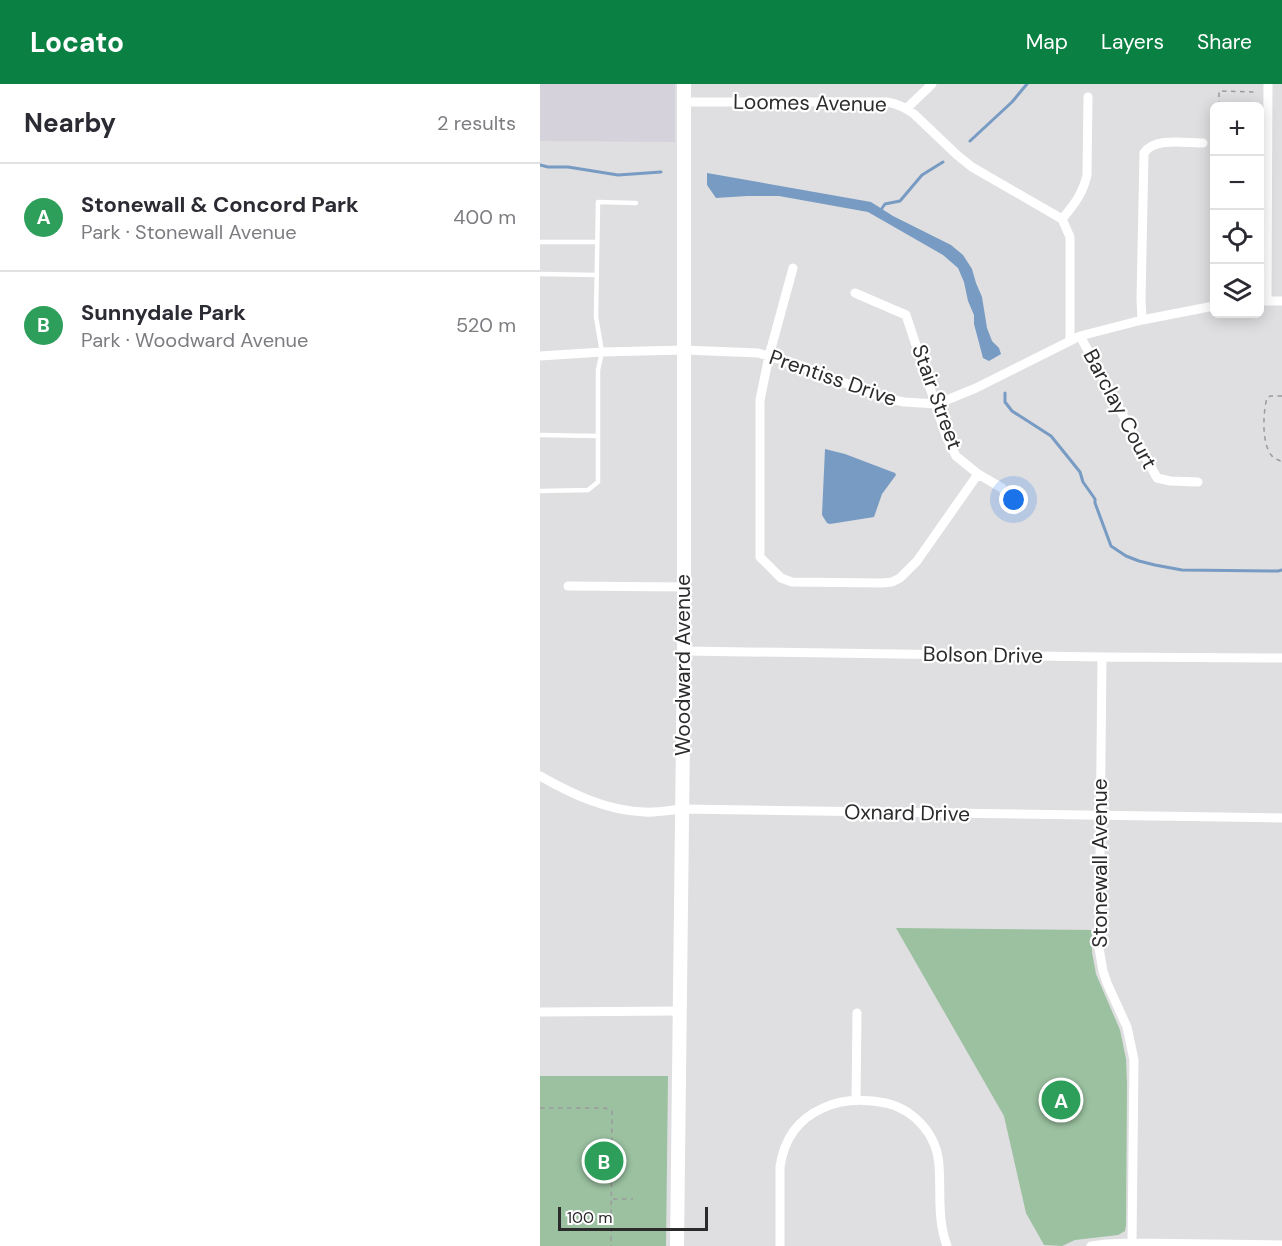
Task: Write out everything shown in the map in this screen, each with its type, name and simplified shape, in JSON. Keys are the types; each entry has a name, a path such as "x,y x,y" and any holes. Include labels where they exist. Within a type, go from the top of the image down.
{"main road":[{"name":"Woodward Avenue","path":"677,1246 684,651 684,84"}],"street":[{"path":"906,109 932,84"},
{"path":"1264,264 1268,88"},
{"path":"1070,341 1070,237 1062,219 1085,185 1088,97"},
{"name":"Loomes Avenue","path":"684,102 887,102 896,104 914,114 972,166 1062,219"},
{"path":"1142,320 1144,153 1153,144 1164,142 1203,143"},
{"path":"793,268 769,356 760,400 760,557 781,578 792,582 892,582 900,578 917,561 978,474"},
{"name":"Stair Street","path":"855,293 906,315 946,436 956,456 978,474 1002,488 1015,510"},
{"path":"1264,301 1282,301"},
{"name":"Prentiss Drive","path":"540,356 684,350 746,351 799,365 884,398 937,404 976,388 1080,336 1142,320 1210,307"},
{"name":"Barclay Court","path":"1080,336 1157,478 1198,482"},
{"path":"568,586 683,586"},
{"name":"Bolson Drive","path":"684,651 1282,658"},
{"name":"Stonewall Avenue","path":"1102,657 1099,948 1103,971 1127,1027 1134,1059 1132,1243"},
{"name":"Oxnard Drive","path":"540,776 576,795 615,808 646,813 682,808 1282,818"},
{"path":"540,1012 680,1011"},
{"path":"856,1100 857,1013"},
{"path":"780,1246 780,1167 789,1139 802,1120 819,1109 856,1100 896,1106 913,1115 931,1136 939,1163 940,1218 947,1246"},
{"path":"1090,1246 1132,1243 1282,1245"}],"lane":[{"path":"540,491 588,490 598,482 598,370 602,352 596,317 598,202 636,203"},
{"path":"540,242 597,242"},
{"path":"540,274 597,275"},
{"path":"540,435 598,435"}],"path":[{"path":"1219,102 1219,92 1268,88"},
{"path":"1282,396 1268,398 1264,430 1265,440 1272,457 1282,462"},
{"path":"540,1108 605,1108 612,1111 611,1246"},
{"path":"612,1199 633,1199"}],"shaded area":[{"path":"540,84 675,84 675,142 540,141"}],"green space":[{"path":"896,928 1092,930 1092,952 1096,974 1120,1030 1126,1059 1125,1231 1118,1235 1075,1240 1062,1246 1044,1245 1026,1213 1004,1116"},
{"path":"540,1076 668,1076 666,1246 540,1246"}],"water":[{"path":"707,173 871,202 893,216 951,245 963,255 972,269 982,297 987,328 1001,354 989,361 983,358 964,282 958,268 943,255 868,212 779,196 716,198 707,185"},
{"path":"825,449 895,473 896,475 882,494 874,517 827,523 822,515"}],"waterway":[{"path":"970,141 1012,102 1027,84"},
{"path":"880,211 885,204 900,201 922,175 943,162"},
{"path":"540,165 618,175 661,172"},
{"path":"1005,393 1005,402 1012,411 1051,436 1080,472 1083,482 1095,499 1111,546 1126,556 1182,570 1282,570"}],"place":[{"name":"Stonewall & Concord Park","path":"1061,1100"},
{"name":"Sunnydale Park","path":"604,1161"}]}
